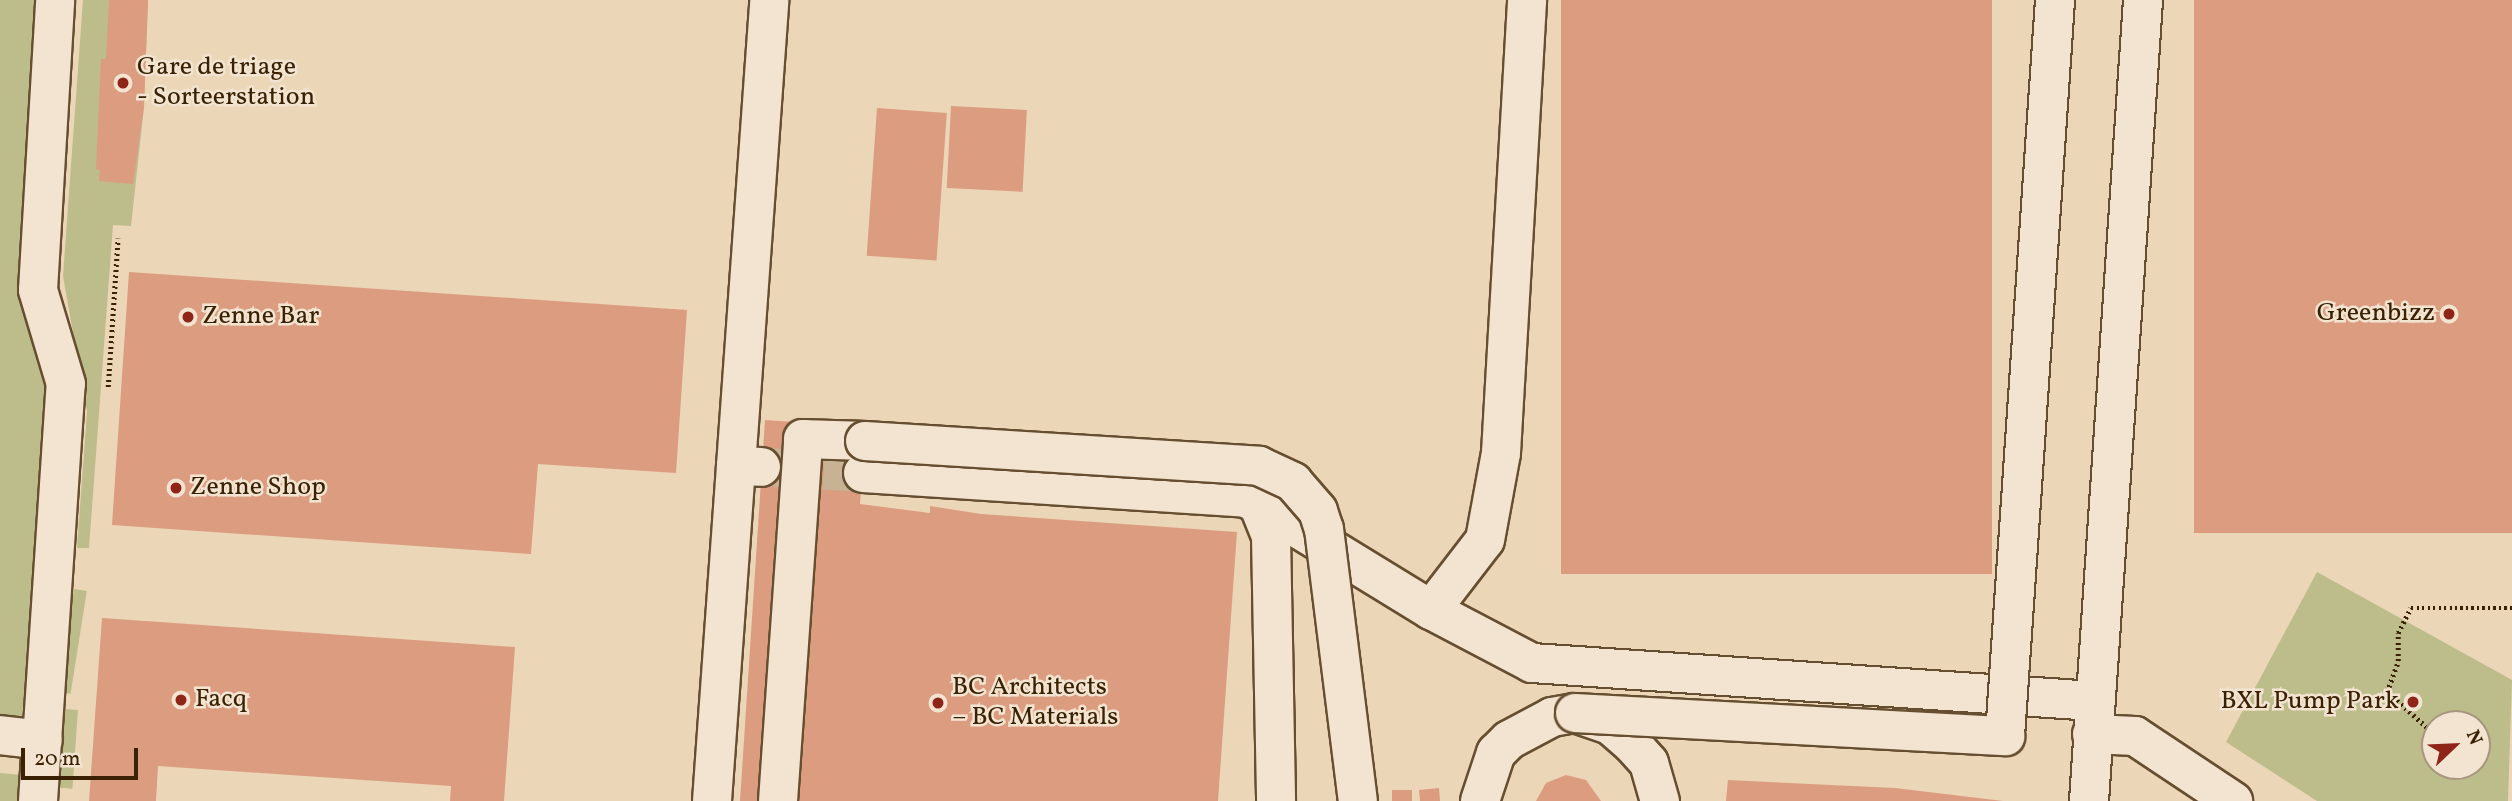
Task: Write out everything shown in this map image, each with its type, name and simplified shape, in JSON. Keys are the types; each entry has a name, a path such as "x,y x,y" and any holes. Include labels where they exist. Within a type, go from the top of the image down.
{"street":[{"path":"38,801 66,384 38,289 55,0"},
{"path":"712,801 749,466 769,0"},
{"path":"1431,610 1485,540 1502,453 1527,0"},
{"path":"1480,801 1496,753 1509,740 1552,717 1575,713 2005,736 2055,0"},
{"path":"2089,801 2143,0"},
{"path":"778,801 803,439 864,457 1245,498 1431,610 1532,663 2093,718 2135,736 2233,801"},
{"path":"864,457 1259,466 1293,482 1312,502 1324,529 1358,801"},
{"path":"1258,504 1271,536 1276,801"},
{"path":"1575,713 1610,725 1632,744 1650,763 1660,801"},
{"path":"0,735 43,740"}],"path":[{"path":"2421,722 2387,692 2398,661 2398,633 2411,608 2512,608"}],"shaded area":[{"path":"0,0 40,0 18,266 22,307 47,385 46,429 22,717 0,715"},
{"path":"83,0 148,0 144,107 131,226 113,225 89,548 77,548 87,412 63,276"},
{"name":"BXL Pump Park","path":"2317,572 2512,680 2508,801 2317,801 2226,742"},
{"path":"74,589 87,591 71,694 58,692"},
{"path":"65,709 78,710 72,789 59,788"},
{"path":"0,773 21,775 19,801 0,801"}],"building":[{"name":"Gare de triage - Sorteerstation","path":"109,0 148,0 144,107 133,184 99,181 100,170 96,169 101,59 106,59"},
{"path":"1561,0 1992,0 1992,574 1561,574"},
{"name":"Greenbizz","path":"2194,0 2512,0 2512,533 2194,533"},
{"path":"951,106 1027,110 1023,192 947,188"},
{"path":"877,108 947,113 937,261 867,256"},
{"path":"129,272 687,310 676,473 538,464 531,554 112,525"},
{"path":"765,420 866,427 860,504 930,513 930,506 981,514 1237,532 1218,801 740,801"},
{"path":"102,618 515,647 504,801 450,801 451,786 158,766 156,801 89,801"},
{"path":"1566,775 1586,780 1601,801 1536,801 1546,783"},
{"path":"1728,780 1895,788 2003,801 1726,801"},
{"path":"1439,788 1440,801 1420,801 1419,790"},
{"path":"1392,790 1412,790 1412,801 1392,801"}],"tunnel":[{"path":"767,467 863,473"}],"place":[{"name":"Gare de triage - Sorteerstation","path":"123,83"},
{"name":"Greenbizz","path":"2449,314"},
{"name":"Zenne Bar","path":"188,317"},
{"name":"Zenne Shop","path":"176,488"},
{"name":"Facq","path":"181,700"},
{"name":"BXL Pump Park","path":"2413,702"},
{"name":"BC Architects – BC Materials","path":"938,703"}]}
